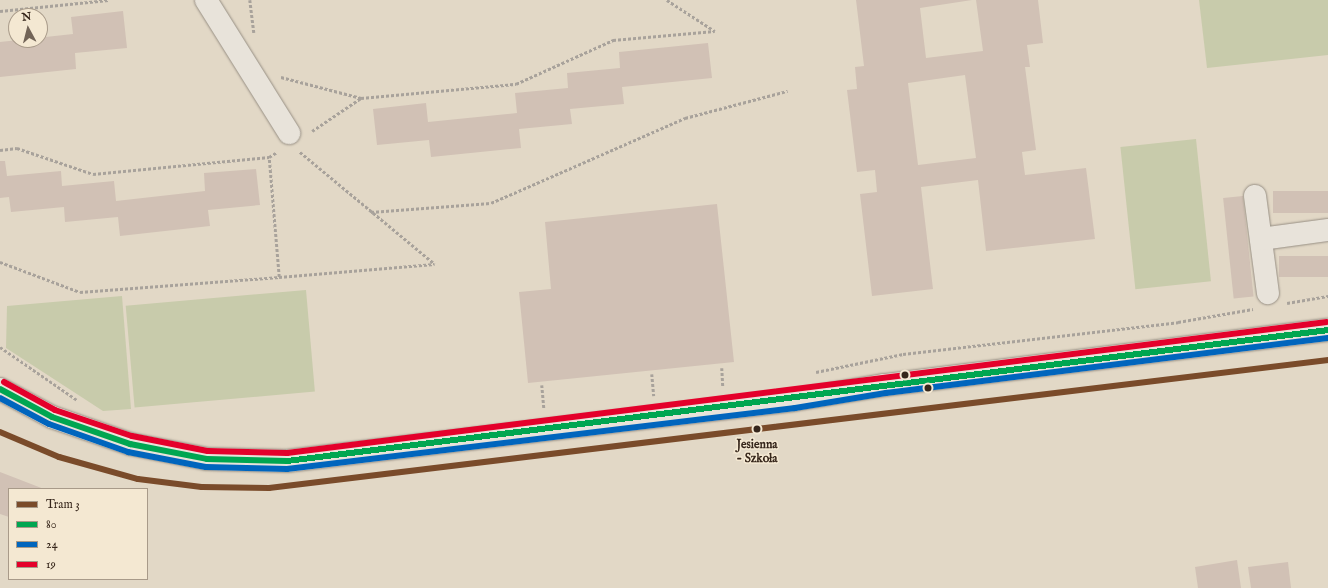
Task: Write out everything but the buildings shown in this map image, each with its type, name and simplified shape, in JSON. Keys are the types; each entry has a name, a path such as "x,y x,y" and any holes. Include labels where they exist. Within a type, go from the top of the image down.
{"street":[{"path":"206,0 294,140"},
{"path":"1255,196 1271,301"},
{"path":"1261,239 1328,230"},
{"path":"0,389 52,417 130,444 207,459 287,461 778,402 885,384 1328,330"}],"path":[{"path":"0,11 108,0"},
{"path":"250,0 255,39"},
{"path":"273,75 361,98 516,84 613,40 716,31 667,0"},
{"path":"371,212 491,203 686,118 787,91"},
{"path":"0,150 17,148 93,174 269,157 361,98"},
{"path":"0,262 80,292 434,264 302,157 294,140"},
{"path":"269,157 279,277"},
{"path":"811,373 903,354 1178,322 1271,301 1328,296"},
{"path":"0,347 84,405"},
{"path":"722,368 723,394"},
{"path":"652,374 654,402"},
{"path":"542,385 545,414"}],"green space":[{"path":"1199,0 1328,0 1328,55 1207,68"},
{"path":"1196,139 1211,281 1135,289 1120,147"},
{"path":"306,290 315,392 135,407 126,306"},
{"path":"122,296 131,409 103,411 6,348 7,306"}],"tram line":[{"name":"3","path":"0,432 59,457 138,479 202,487 269,488 1328,360"}],"transit line":[{"name":"19","path":"4,382 55,410 132,436 208,451 287,453 1327,322"},
{"name":"80","path":"0,389 52,417 130,444 207,459 287,461 1328,330"},
{"name":"24","path":"0,398 49,424 128,452 206,467 287,469 795,408 886,393 1328,338"}],"place":[{"name":"Jesienna - Szkoła","path":"757,429"}]}
